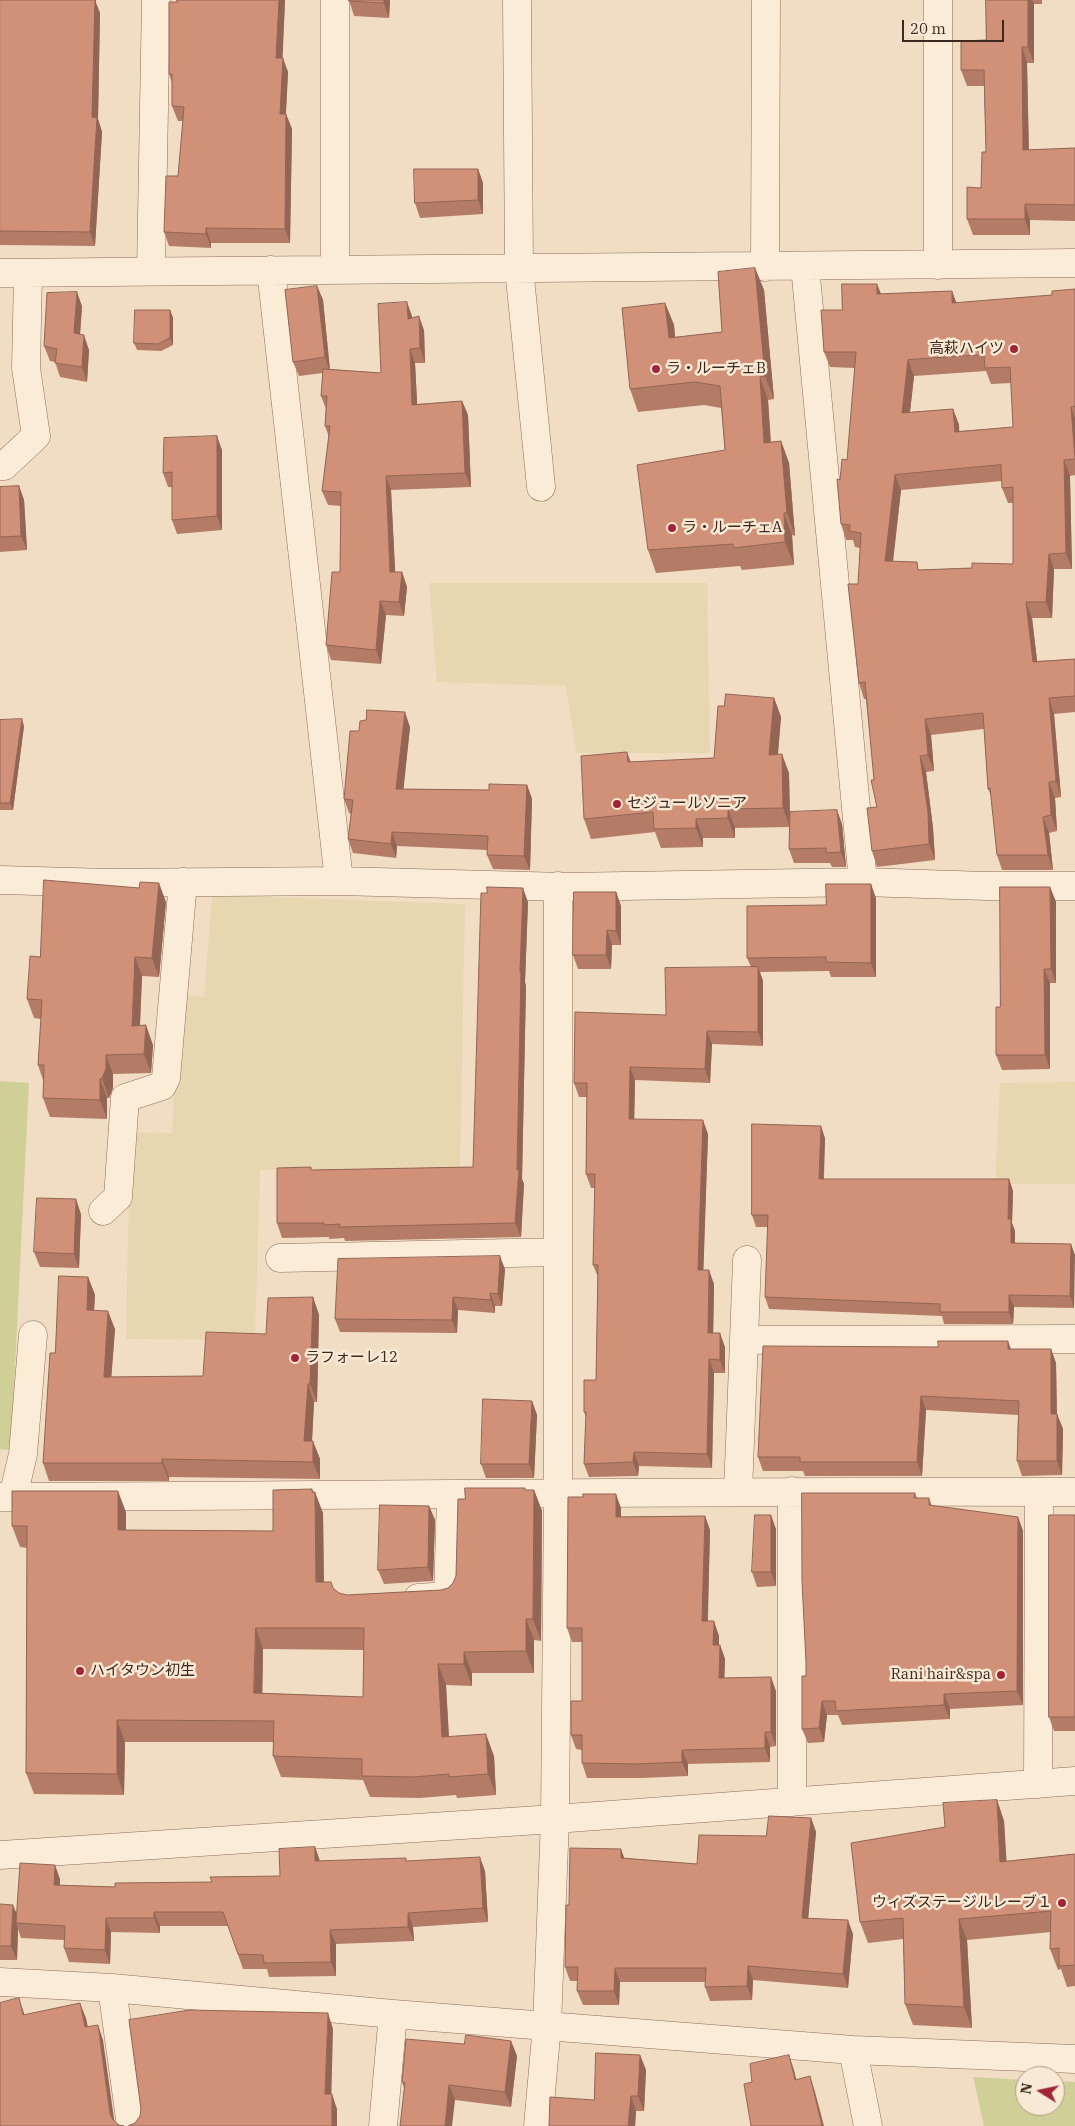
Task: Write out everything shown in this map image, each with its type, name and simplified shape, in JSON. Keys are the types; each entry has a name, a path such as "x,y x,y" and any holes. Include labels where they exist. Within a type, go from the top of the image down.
{"street":[{"path":"151,271 156,0"},
{"path":"335,0 336,270"},
{"path":"517,0 519,268 541,487"},
{"path":"765,266 766,0"},
{"path":"938,0 938,265"},
{"path":"0,273 1075,263"},
{"path":"805,266 863,882"},
{"path":"271,270 339,881"},
{"path":"0,466 4,466 36,436 26,368 28,272"},
{"path":"0,880 339,881 558,886 863,882 986,886 1075,886"},
{"path":"103,1211 118,1197 125,1098 162,1086 166,1078 183,882"},
{"path":"538,2126 547,2025 555,1819 558,1494 558,886"},
{"path":"280,1258 557,1252"},
{"path":"738,1492 747,1260"},
{"path":"33,1335 23,1454 6,1497 738,1492 1075,1492"},
{"path":"744,1340 1075,1339"},
{"path":"792,1492 792,1802"},
{"path":"1038,1784 1039,1492"},
{"path":"392,1599 448,1596 451,1495"},
{"path":"0,1855 555,1819 1075,1782"},
{"path":"0,1982 112,1988 393,2014 852,2050 1075,2059"},
{"path":"112,1988 131,2126"},
{"path":"383,2126 393,2014"},
{"path":"852,2050 868,2126"}],"shaded area":[{"path":"429,583 707,583 710,753 576,753 566,686 437,682"},
{"path":"212,895 465,904 460,1168 260,1170 255,1340 126,1339 130,1132 172,1133 178,994 204,997"},
{"path":"0,1081 29,1083 11,1450 0,1449"},
{"path":"1075,1082 1075,1184 995,1184 1000,1083"},
{"path":"973,2077 1015,2079 1015,2116 1065,2116 1065,2082 1075,2082 1075,2126 984,2126"}],"building":[{"path":"0,0 95,0 92,117 97,118 90,232 0,231"},
{"path":"177,0 279,0 276,58 283,58 280,114 286,114 285,229 206,228 206,234 164,232 166,176 178,176 184,107 172,106 172,74 169,74 169,2 177,2"},
{"path":"384,0 384,3 349,1"},
{"path":"986,0 1028,0 1028,47 1022,47 1023,150 1075,148 1075,205 1025,204 1025,219 967,219 967,187 981,188 982,152 986,152 984,70 961,70 961,41 986,40"},
{"path":"414,169 478,169 478,200 415,203"},
{"path":"755,268 765,376 760,377 764,443 781,441 787,513 784,513 785,542 734,548 733,544 648,550 637,465 725,450 720,386 695,382 630,389 622,308 665,303 669,338 722,332 718,272"},
{"path":"842,284 877,284 877,294 952,291 952,303 1052,295 1052,291 1075,289 1075,406 1071,407 1075,459 1064,460 1066,553 1049,554 1046,602 1026,602 1033,662 1075,659 1075,696 1049,698 1056,781 1049,782 1051,815 1043,817 1048,855 997,855 990,788 988,789 983,713 925,719 928,755 920,756 928,812 929,844 872,851 867,808 877,807 871,780 874,780 865,682 859,683 848,584 858,584 861,533 849,531 850,525 841,524 837,479 840,480 842,459 847,460 856,352 824,352 821,310 842,310","holes":["984,355 985,368 1010,367 1013,427 955,432 953,409 902,413 908,360","1001,465 1002,488 1013,487 1013,564 972,563 972,568 918,570 917,562 885,561 895,475"]},
{"path":"317,286 325,357 293,362 285,290"},
{"path":"77,292 74,333 84,335 82,367 55,363 57,349 44,346 47,293"},
{"path":"407,302 408,319 419,316 420,348 410,349 412,405 462,401 465,473 386,476 390,572 402,572 399,602 380,601 376,650 326,645 332,572 340,572 341,492 322,491 330,426 325,426 327,396 321,396 323,369 381,373 378,304"},
{"path":"135,310 170,310 170,338 158,344 134,343"},
{"path":"217,436 217,516 172,520 172,472 163,473 164,438"},
{"path":"19,486 21,536 0,537 0,487"},
{"path":"726,694 774,698 769,755 782,754 783,808 728,809 728,818 696,819 696,828 654,829 653,812 584,819 581,756 627,752 628,762 714,758 718,706 724,706"},
{"path":"367,710 405,712 396,789 489,790 489,784 527,785 524,856 487,855 488,836 392,832 391,844 348,839 353,800 344,799 350,731 359,731 360,721 366,720"},
{"path":"22,719 10,803 0,803 0,720"},
{"path":"837,810 841,852 826,853 826,848 789,849 790,812"},
{"path":"44,880 139,888 140,882 159,883 152,958 135,957 132,1026 146,1025 144,1054 106,1055 106,1069 100,1079 100,1100 43,1098 44,1065 38,1065 42,1000 27,999 30,956 40,957"},
{"path":"826,884 871,884 871,963 826,962 826,957 747,958 747,906 826,905"},
{"path":"487,887 523,888 517,1170 519,1170 515,1223 339,1227 340,1224 277,1223 277,1168 311,1167 311,1170 473,1167 481,893 487,893"},
{"path":"1000,887 1050,887 1051,969 1044,969 1045,1055 996,1055 996,1007 1000,1007"},
{"path":"574,892 616,892 616,931 607,930 606,955 573,955"},
{"path":"758,967 758,1032 707,1031 705,1069 630,1067 629,1119 703,1120 698,1270 709,1270 708,1333 720,1333 720,1360 709,1359 707,1454 634,1452 633,1462 584,1464 586,1412 584,1412 584,1380 596,1380 598,1265 593,1265 595,1174 586,1174 587,1083 574,1083 575,1012 666,1015 665,968"},
{"path":"752,1124 821,1126 819,1179 1009,1179 1008,1219 1011,1219 1011,1243 1071,1244 1070,1296 1009,1295 1009,1312 940,1312 940,1304 765,1297 768,1215 752,1215"},
{"path":"37,1198 76,1199 74,1254 34,1252"},
{"path":"500,1256 498,1294 490,1293 491,1300 453,1297 452,1320 335,1319 338,1259"},
{"path":"59,1276 88,1277 87,1310 108,1311 104,1377 203,1376 206,1332 266,1334 268,1298 313,1297 310,1384 308,1384 304,1441 313,1441 313,1462 162,1459 162,1463 43,1463 50,1353 55,1353"},
{"path":"938,1341 1008,1341 1008,1349 1051,1349 1051,1414 1057,1414 1057,1461 1017,1461 1019,1401 921,1396 917,1462 800,1462 800,1457 758,1457 763,1346 938,1347"},
{"path":"483,1399 532,1401 529,1464 481,1464"},
{"path":"465,1488 525,1488 525,1490 534,1490 533,1619 526,1619 526,1651 464,1652 464,1664 438,1664 442,1737 486,1734 488,1774 449,1777 449,1774 413,1777 362,1776 362,1759 273,1756 274,1721 117,1720 117,1774 26,1773 27,1526 12,1526 12,1491 118,1491 118,1530 273,1531 273,1490 312,1489 312,1492 315,1492 316,1582 331,1582 333,1588 339,1593 347,1595 441,1590 448,1588 456,1576 458,1499 465,1499","holes":["256,1628 364,1628 363,1697 254,1693"]},
{"path":"802,1493 915,1493 914,1498 929,1498 929,1505 1018,1517 1017,1691 944,1694 944,1705 836,1711 835,1701 822,1701 819,1728 802,1729 802,1676 806,1676 806,1662 802,1581"},
{"path":"583,1494 616,1494 616,1517 705,1516 702,1621 714,1621 713,1645 720,1645 719,1678 771,1677 771,1732 765,1732 765,1748 682,1750 682,1762 637,1764 582,1763 582,1735 571,1735 571,1701 582,1701 582,1628 567,1628 568,1497 583,1497"},
{"path":"380,1505 429,1506 428,1567 378,1570"},
{"path":"755,1515 771,1515 771,1572 752,1572"},
{"path":"1049,1515 1075,1515 1075,1717 1049,1717"},
{"path":"997,1800 1000,1862 1075,1854 1075,1965 1059,1966 1059,1948 1050,1949 1051,1911 959,1919 964,2007 905,2004 903,1918 860,1922 851,1843 945,1827 943,1803"},
{"path":"769,1816 811,1818 802,1918 848,1920 843,1974 748,1966 747,1986 705,1987 706,1968 615,1968 614,1991 577,1991 578,1967 565,1967 566,1905 569,1905 570,1848 621,1849 621,1858 697,1864 699,1835 766,1836"},
{"path":"315,1847 315,1861 406,1858 406,1861 480,1857 483,1908 408,1913 408,1927 330,1930 331,1962 264,1963 263,1955 238,1954 223,1912 154,1912 154,1918 106,1918 105,1950 64,1948 65,1926 16,1923 20,1863 55,1865 54,1885 115,1887 115,1883 212,1882 210,1877 280,1876 279,1849"},
{"path":"0,1904 13,1905 11,1946 0,1946"},
{"path":"19,1998 23,2015 80,2003 85,2027 98,2025 110,2114 113,2120 119,2125 124,2126 0,2126 0,2003"},
{"path":"190,2010 328,2013 325,2094 332,2094 332,2126 128,2126 135,2123 140,2116 141,2109 129,2020"},
{"path":"466,2035 511,2041 505,2092 449,2085 445,2126 400,2126 405,2083 402,2082 406,2039 464,2044"},
{"path":"596,2053 640,2055 638,2096 631,2096 628,2126 549,2126 550,2097 594,2100"},
{"path":"789,2055 795,2080 810,2076 822,2126 751,2126 744,2084 752,2082 750,2064"}],"place":[{"name":"高萩ハイツ","path":"1014,349"},
{"name":"ラ・ルーチェB","path":"656,369"},
{"name":"ラ・ルーチェA","path":"672,528"},
{"name":"セジュールソニア","path":"617,804"},
{"name":"ラフォーレ12","path":"295,1358"},
{"name":"ハイタウン初生","path":"80,1671"},
{"name":"Rani hair&spa","path":"1001,1675"},
{"name":"ウィズステージルレーブ１","path":"1062,1903"}]}
